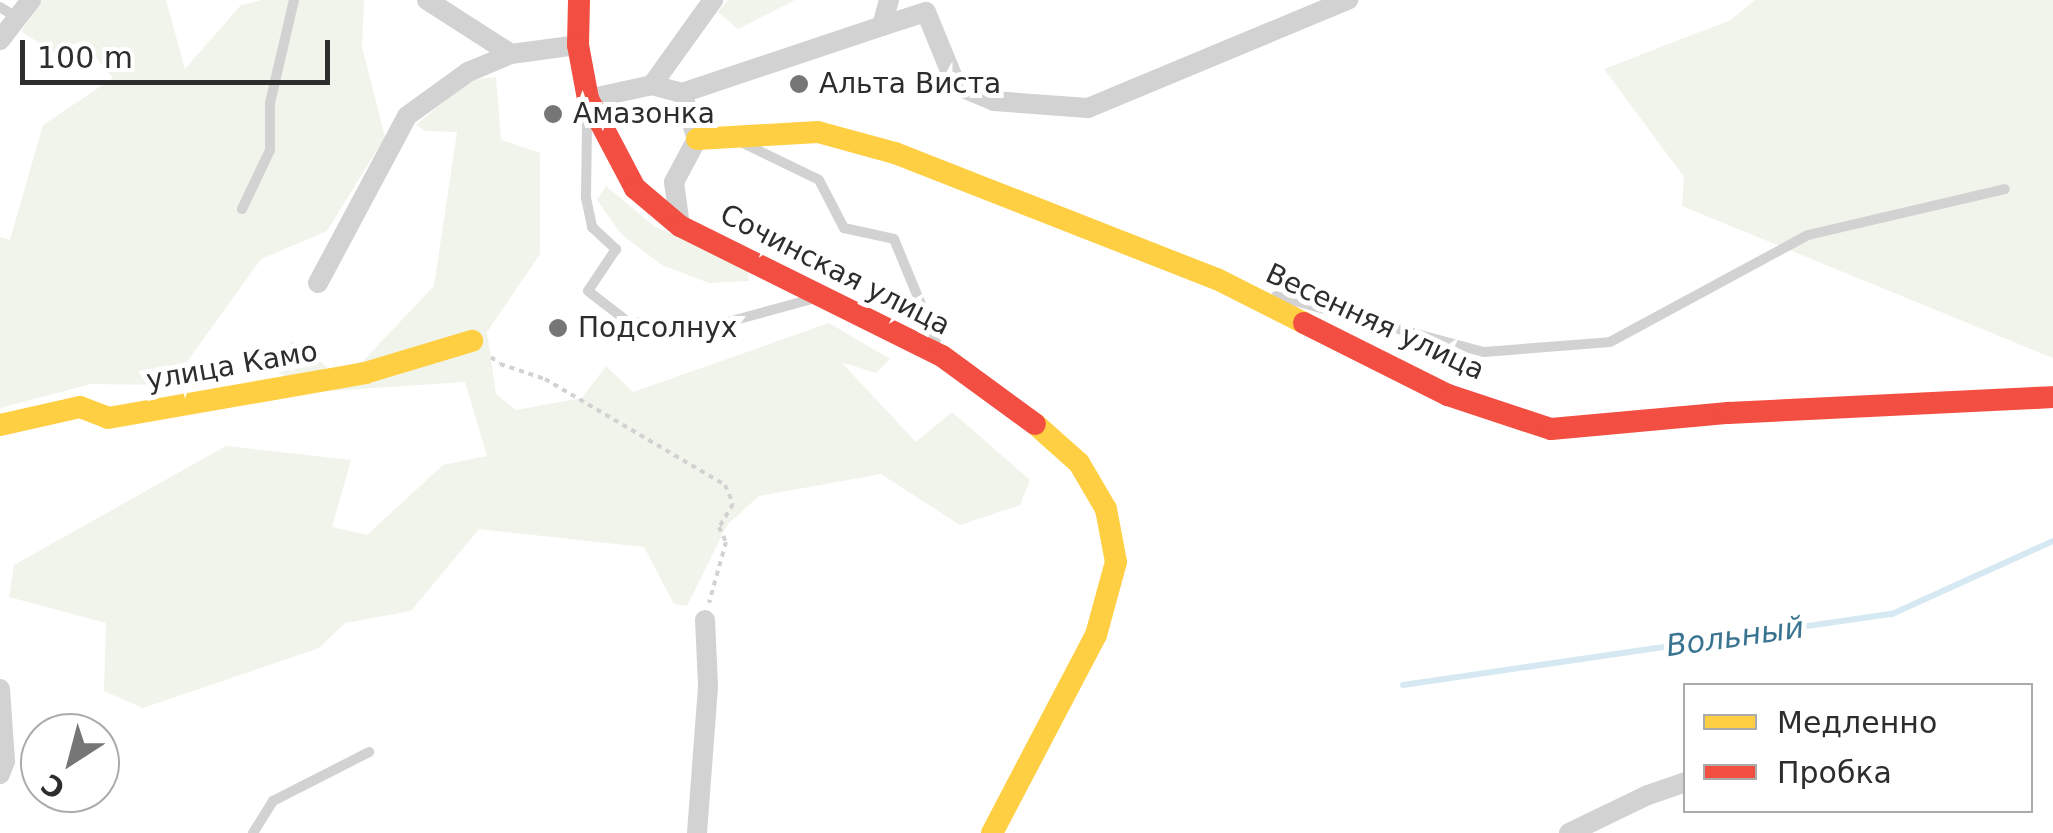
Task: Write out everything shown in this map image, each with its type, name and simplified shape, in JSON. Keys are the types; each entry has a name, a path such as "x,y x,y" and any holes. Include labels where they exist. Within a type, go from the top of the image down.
{"main road":[{"name":"Сочинская улица","path":"579,0 578,46 592,110 635,188 680,226 826,295 942,356 1006,399 1079,464 1106,509 1116,541 1116,562 1096,635 992,833"},
{"name":"Весенняя улица","path":"697,139 818,132 895,152 1217,280 1448,395 1551,430 1728,413 2053,397"},
{"name":"улица Камо","path":"0,425 80,407 108,418 365,374 472,341"}],"street":[{"path":"0,40 8,12 31,0"},
{"path":"427,0 511,54"},
{"path":"592,110 652,85 714,0"},
{"path":"882,26 889,0"},
{"path":"652,85 682,93 926,12 956,85 994,102 1088,108 1348,0"},
{"path":"318,283 407,116 468,72 511,54 578,46"},
{"path":"680,226 674,182 697,139 682,93"},
{"path":"697,833 708,685 704,620"},
{"path":"0,690 5,761 0,774"},
{"path":"1569,833 1648,794 1683,783"}],"lane":[{"path":"242,209 270,150 270,103 294,0"},
{"path":"592,110 586,198 592,228 616,249 588,290 627,321 706,328 826,295"},
{"path":"732,138 819,180 844,228 894,239 942,356"},
{"path":"1217,280 1484,352 1610,342 1808,234 2005,189"},
{"path":"253,833 274,801 369,752"}],"path":[{"path":"472,341 500,364 545,379 725,485 733,504 719,527 726,542 704,620"}],"shaded area":[{"path":"43,0 166,0 185,69 241,5 262,0 364,0 362,47 385,137 327,231 261,259 170,385 91,384 0,408 0,237 10,240 43,125 113,78 82,41 53,52 21,31"},
{"path":"728,0 795,0 738,29 718,12"},
{"path":"1755,0 2053,0 2053,358 1682,206 1684,177 1604,69 1731,20"},
{"path":"496,77 501,140 540,153 540,254 487,332 496,394 516,410 582,398 606,366 633,392 829,323 890,359 876,373 841,362 916,442 952,412 1030,480 1020,505 960,525 881,474 759,496 727,525 687,606 674,604 644,547 479,529 411,611 345,623 319,648 143,708 104,691 106,623 9,597 14,565 226,446 351,460 332,527 367,535 443,465 487,456 465,382 313,392 267,366 292,341 331,370 363,361 434,286 457,132 425,131 416,125 470,80"},
{"path":"606,186 655,227 747,266 749,281 709,283 662,265 622,235 597,200"}],"waterway":[{"name":"Вольный","path":"1403,685 1892,614 2053,541"}],"traffic: slow":[{"path":"697,139 818,132 895,153 1217,279 1304,323"},
{"path":"0,425 80,407 108,418 365,373 472,341"},
{"path":"992,833 1096,635 1116,562 1106,509 1079,463 1035,424"}],"traffic: jam":[{"path":"579,0 578,45 588,99 635,188 680,226 942,356 1035,424"},
{"path":"1304,323 1448,395 1551,429 1728,413 2053,397"}],"place":[{"name":"Альта Виста","path":"799,84"},
{"name":"Амазонка","path":"553,114"},
{"name":"Подсолнух","path":"558,328"}]}
